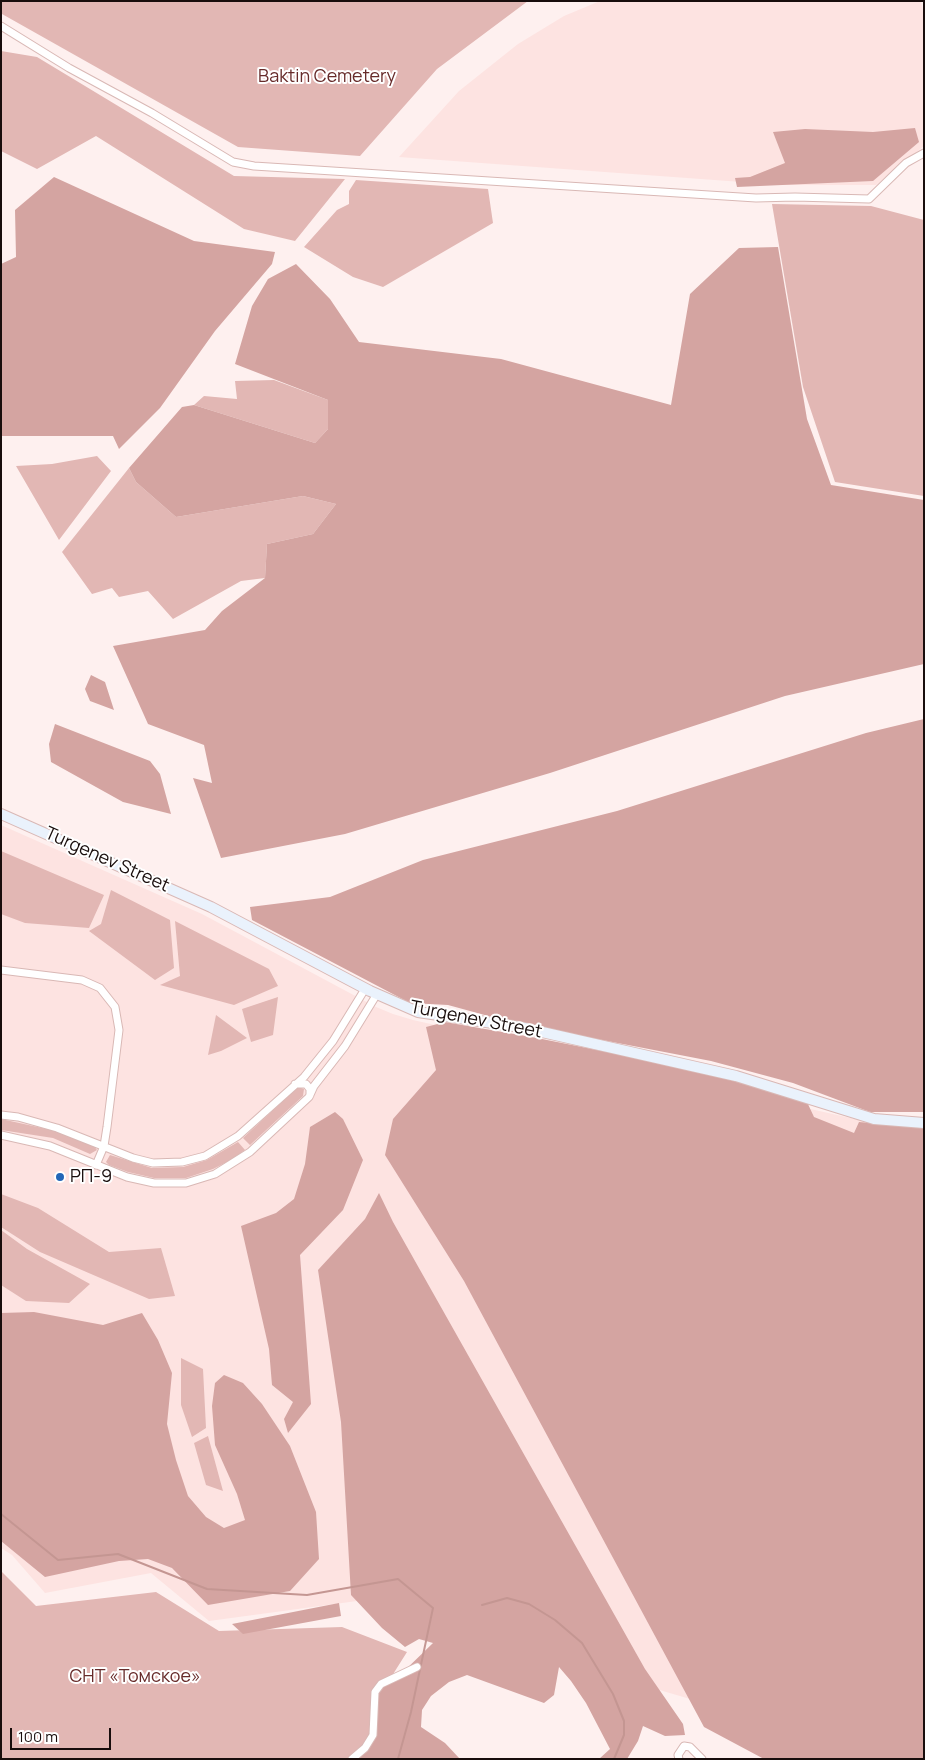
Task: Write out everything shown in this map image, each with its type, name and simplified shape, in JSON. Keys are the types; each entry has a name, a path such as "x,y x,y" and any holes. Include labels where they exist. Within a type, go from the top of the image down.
{"street":[{"path":"1,26 69,68 152,113 233,162 254,166 747,198 869,199 906,163 924,154"},
{"name":"Turgenev Street","path":"1,814 211,907 365,989 418,1012 530,1029 736,1076 874,1119 924,1123"},
{"path":"1,970 82,980 100,988 111,999 118,1014 119,1030 104,1146 96,1165"},
{"path":"1,1114 42,1123 133,1158 154,1163 182,1162 205,1156 238,1136 317,1064 365,989"},
{"path":"1,1135 50,1146 127,1177 154,1183 186,1182 215,1174 250,1152 310,1096 377,994"},
{"path":"295,1084 306,1084 310,1089 310,1096"},
{"path":"352,1759 365,1748 373,1735 375,1692 381,1684 417,1667"},
{"path":"679,1759 678,1755 684,1746 690,1747 702,1759"}],"shaded area":[{"path":"600,1 921,1 924,17 924,146 876,185 783,185 399,157 459,91 518,44 564,16"},
{"path":"915,128 919,142 873,181 737,187 735,178 750,177 785,163 773,132 805,129 873,132"},
{"path":"54,177 194,241 275,252 272,264 215,331 160,408 119,449 113,436 1,436 1,264 16,257 15,210"},
{"path":"778,247 807,419 831,485 924,500 924,664 785,696 550,773 345,834 221,858 193,778 212,783 204,745 148,724 113,646 205,630 222,611 265,578 267,544 313,534 336,504 303,496 176,517 136,482 129,468 182,407 194,405 315,443 328,429 328,400 235,364 252,306 268,279 296,264 330,299 359,342 501,359 671,405 690,294 739,248"},
{"path":"91,675 105,682 114,710 90,701 85,689"},
{"path":"924,719 924,1112 870,1112 793,1083 711,1061 514,1023 448,1005 410,1003 252,920 250,907 330,897 423,860 617,811 866,733"},
{"path":"55,724 150,761 160,774 171,814 123,802 51,762 49,744"},
{"path":"1,825 202,914 376,1007 393,1014 864,1121 924,1130 809,1734 357,1601 209,1621 151,1573 45,1593 12,1555 1,1548"},
{"path":"445,1022 697,1070 807,1102 814,1117 854,1133 859,1122 924,1128 924,1759 764,1759 704,1727 464,1281 385,1155 393,1119 436,1070 426,1027"},
{"path":"335,1112 343,1119 363,1160 343,1210 300,1255 311,1404 288,1433 284,1419 293,1402 272,1385 269,1349 241,1226 276,1213 294,1199 305,1164 310,1127"},
{"path":"379,1193 393,1222 645,1669 683,1724 685,1735 665,1736 643,1726 638,1741 627,1759 599,1759 610,1749 586,1703 559,1667 554,1695 544,1703 467,1675 449,1682 431,1696 422,1710 421,1727 445,1743 460,1759 353,1759 369,1747 376,1699 381,1688 399,1676 433,1643 419,1639 405,1647 382,1628 351,1595 341,1422 318,1270 365,1219"},
{"path":"34,1312 103,1325 142,1313 158,1340 172,1373 167,1424 188,1496 206,1517 224,1528 245,1520 237,1494 215,1445 212,1406 215,1383 224,1375 243,1383 262,1404 290,1446 316,1512 319,1559 290,1591 208,1605 172,1568 148,1559 119,1561 45,1577 1,1541 1,1313"},
{"path":"339,1603 341,1616 243,1634 232,1624"}],"green space":[{"name":"Baktin Cemetery","path":"1,1 528,1 437,69 360,156 238,147 2,14"},
{"path":"1,51 37,57 234,176 345,179 295,241 244,229 96,136 37,169 1,151"},
{"path":"356,180 488,189 493,223 383,287 353,277 304,247 337,210 349,204 349,191"},
{"path":"772,204 871,206 924,220 924,496 835,482 803,387"},
{"path":"274,380 328,400 328,429 315,443 194,405 204,396 237,399 235,381"},
{"path":"97,456 111,471 59,540 16,466 52,464"},
{"path":"129,468 136,482 176,517 303,496 336,504 313,534 267,544 265,578 241,581 173,619 148,591 119,597 112,588 92,594 62,552"},
{"path":"1,851 104,895 89,928 25,923 1,914"},
{"path":"111,890 170,920 174,968 155,980 89,931 101,924"},
{"path":"175,921 269,969 278,986 234,1005 160,985 180,976"},
{"path":"278,997 273,1035 251,1042 242,1009"},
{"path":"216,1015 247,1038 221,1051 208,1055"},
{"path":"298,1087 304,1089 303,1096 250,1145 243,1138"},
{"path":"1,1119 56,1131 94,1146 97,1150 90,1154 53,1138 1,1130"},
{"path":"238,1142 245,1150 231,1160 213,1169 186,1178 154,1178 128,1172 106,1162 110,1155 152,1168 183,1167 207,1160"},
{"path":"1,1194 38,1208 109,1252 161,1248 175,1296 149,1299 40,1252 1,1227"},
{"path":"1,1230 27,1249 90,1284 69,1303 26,1301 1,1285"},
{"path":"181,1358 203,1369 206,1428 192,1437 181,1405"},
{"path":"208,1436 223,1491 206,1485 194,1443"},
{"name":"СНТ «Томское»","path":"1,1571 36,1606 156,1592 219,1631 342,1627 407,1652 378,1698 378,1737 355,1759 1,1759"}],"waterway":[{"path":"1,1514 58,1560 118,1554 207,1589 307,1595 398,1579 433,1608 411,1712 398,1759"},
{"path":"482,1605 507,1598 529,1604 555,1620 582,1643 613,1694 624,1721 624,1735 614,1759"}],"place":[{"name":"РП-9","path":"60,1177"}]}
